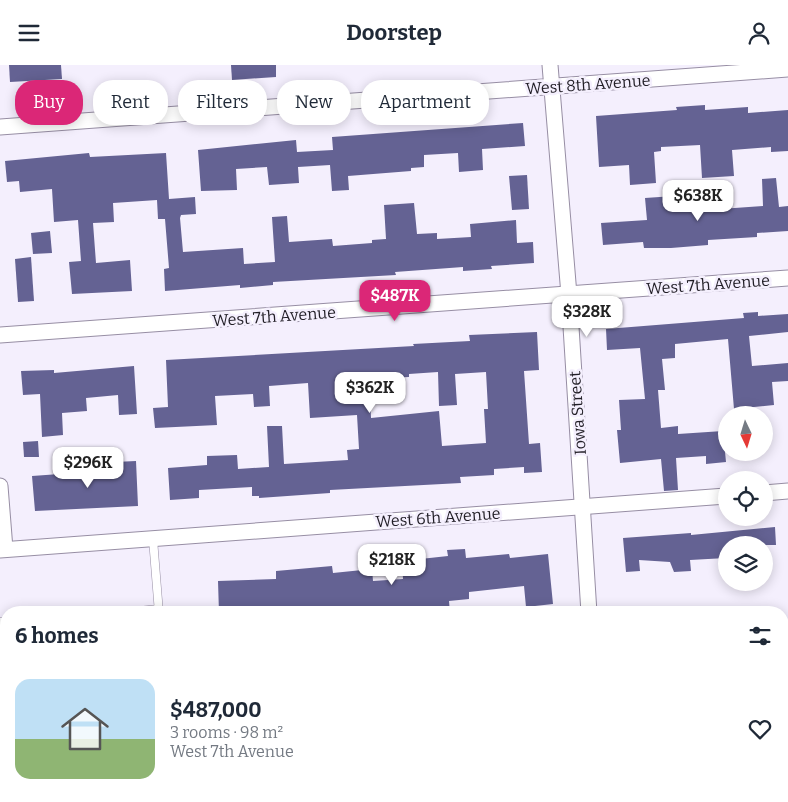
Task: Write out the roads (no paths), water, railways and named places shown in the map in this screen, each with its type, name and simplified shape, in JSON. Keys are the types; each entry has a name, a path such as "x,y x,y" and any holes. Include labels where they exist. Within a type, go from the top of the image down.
{"street":[{"name":"Iowa Street","path":"550,65 569,295 584,507 589,606"},
{"name":"West 8th Avenue","path":"0,127 788,69"},
{"name":"West 7th Avenue","path":"0,335 788,278"},
{"path":"0,486 3,549"},
{"path":"773,492 788,491"},
{"name":"West 6th Avenue","path":"3,549 718,497"}],"lane":[{"path":"154,539 159,606"}]}
